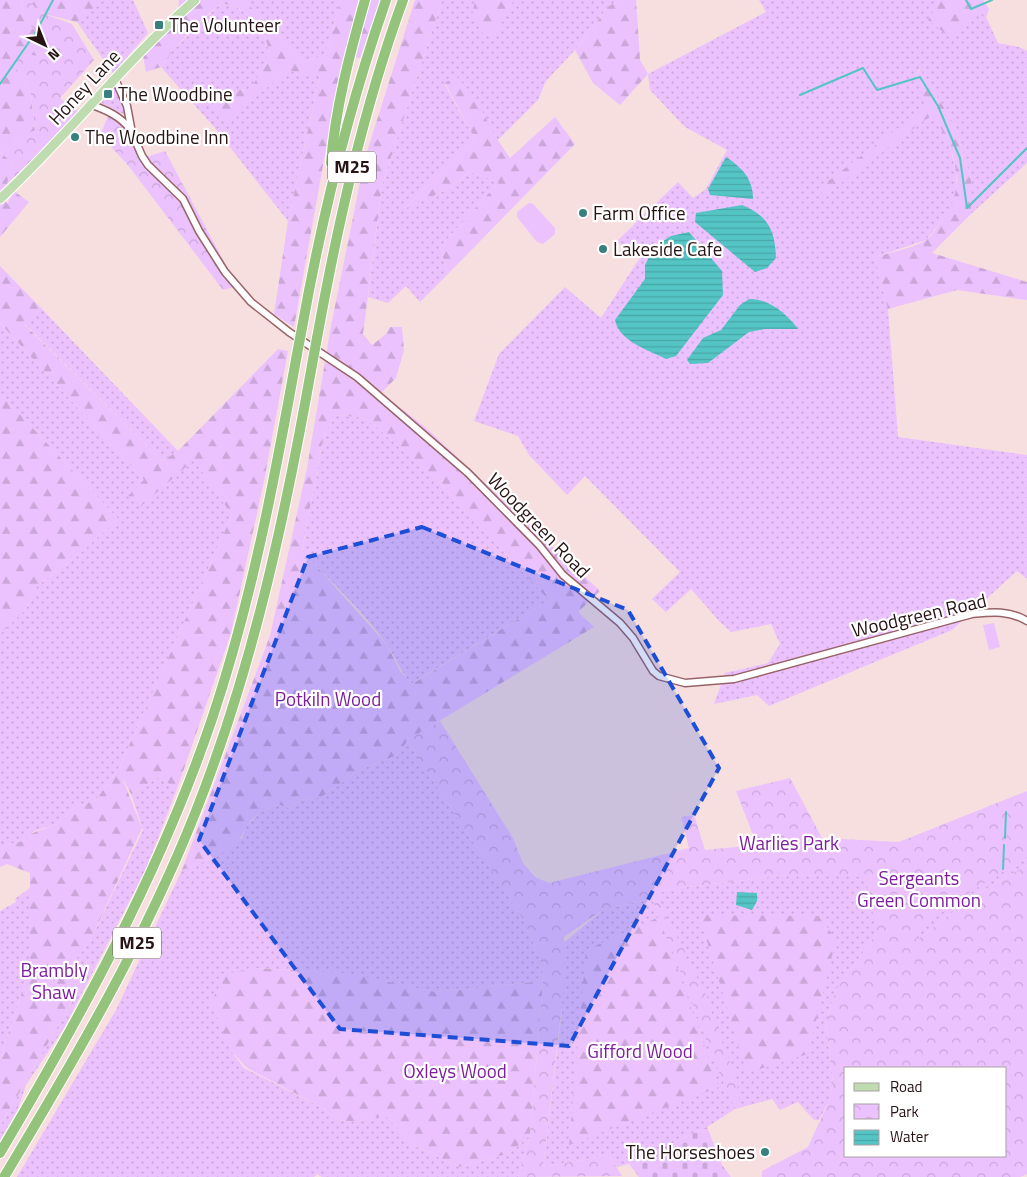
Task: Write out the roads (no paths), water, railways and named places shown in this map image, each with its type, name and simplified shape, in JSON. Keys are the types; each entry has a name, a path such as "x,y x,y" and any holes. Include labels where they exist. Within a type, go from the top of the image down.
{"highway":[{"name":"M25","path":"329,194 335,133 365,0"},
{"name":"M25","path":"0,1153 63,1045 120,940 163,846 192,775 222,687 250,587 272,487 329,194 355,94 386,0"},
{"name":"M25","path":"4,1177 61,1083 124,969 172,868 204,789 238,693 266,595 283,519 316,338 355,152 402,0"}],"main road":[{"name":"Honey Lane","path":"0,199 156,35 195,0"}],"street":[{"name":"Woodgreen Road","path":"115,79 127,106 132,132"},
{"name":"Woodgreen Road","path":"92,104 122,120 132,132 148,165 183,199 199,231 225,272 251,302 289,332 357,377 468,473 539,545 563,574 620,622 633,638 653,671 659,676 685,683 734,679 972,614 1004,612 1018,615 1027,621"}],"water":[{"path":"726,157 746,174 751,185 753,199 710,195 708,189"},
{"path":"742,205 759,214 764,219 772,232 774,240 776,258 767,268 755,272 695,222 696,213"},
{"path":"689,232 722,271 723,295 676,356 666,359 628,339 622,334 615,320 645,279 645,265 654,247 671,236"},
{"path":"749,299 756,299 770,304 788,318 798,329 765,329 749,332 708,363 690,364 687,360 703,338 721,330 740,305"},
{"path":"737,892 757,893 757,901 752,910 736,905"}],"waterway":[{"path":"0,84 36,32 53,0"},
{"path":"966,0 971,9 992,0"},
{"path":"800,95 863,68 877,90 920,77 938,106 960,158 967,208 1027,148"},
{"path":"1005,838 1006,812"},
{"path":"1003,869 1004,845"}],"place":[{"name":"The Volunteer","path":"159,25"},
{"name":"The Woodbine","path":"108,94"},
{"name":"The Woodbine Inn","path":"75,137"},
{"name":"Farm Office","path":"583,213"},
{"name":"Lakeside Cafe","path":"603,249"},
{"name":"The Horseshoes","path":"765,1152"}],"park label":[{"name":"Potkiln Wood","path":"328,699"},
{"name":"Warlies Park","path":"789,843"},
{"name":"Sergeants Green Common","path":"919,889"},
{"name":"Brambly Shaw","path":"54,981"},
{"name":"Gifford Wood","path":"640,1051"},
{"name":"Oxleys Wood","path":"455,1071"}]}
